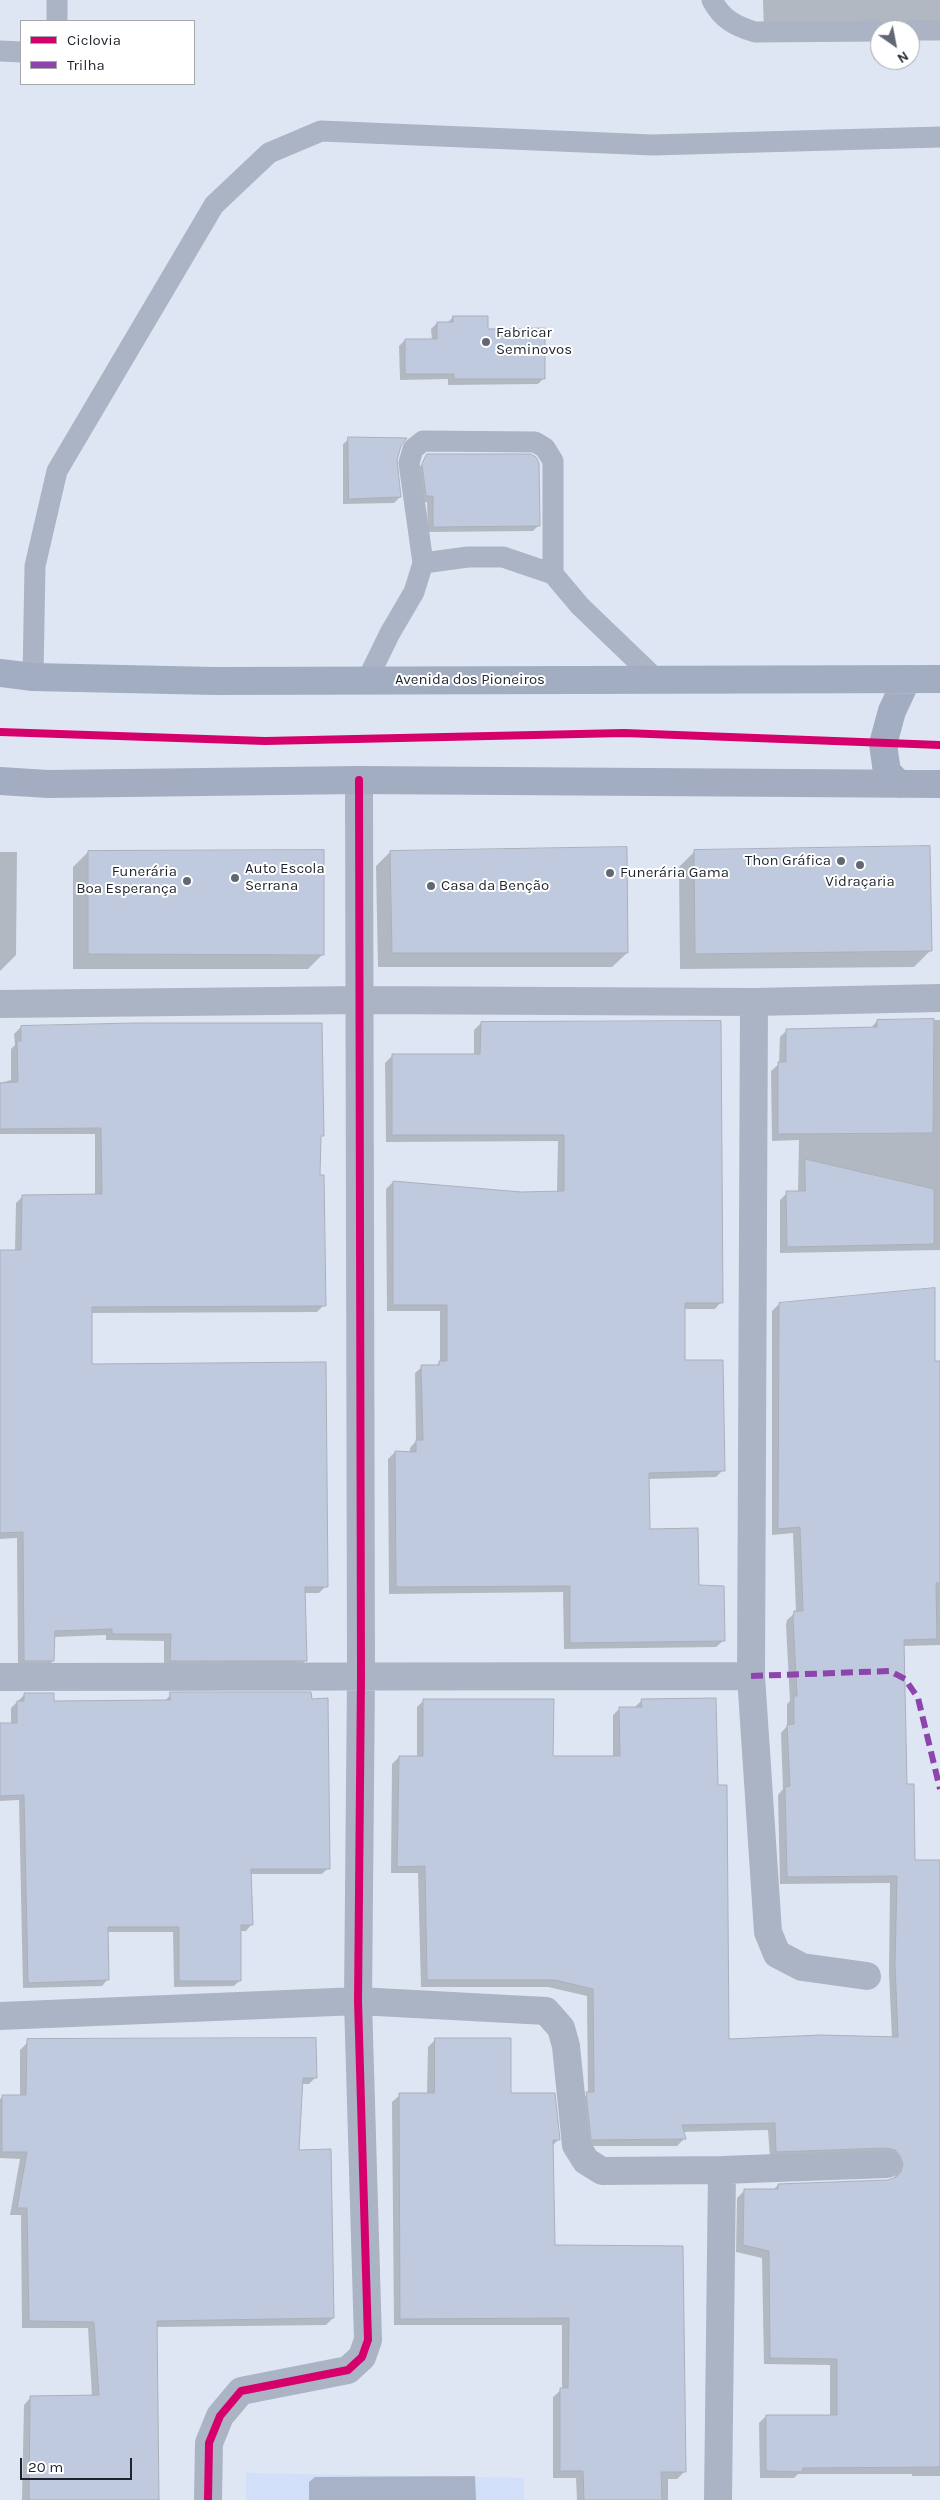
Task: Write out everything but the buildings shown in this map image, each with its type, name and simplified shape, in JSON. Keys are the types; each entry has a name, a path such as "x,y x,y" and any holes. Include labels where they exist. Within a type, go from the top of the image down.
{"main road":[{"name":"Avenida dos Pioneiros","path":"0,673 33,677 215,681 940,679"},
{"path":"899,784 887,772 883,744 892,710 907,679"},
{"path":"0,781 48,784 359,780 940,784"}],"street":[{"path":"208,2500 209,2443 220,2416 241,2390 348,2370 362,2357 368,2340 358,2001 361,1678 361,1000 359,780"},
{"path":"0,1004 361,1000 754,1002 940,998"},
{"path":"754,1002 750,1676 768,1932 777,1954 802,1967 867,1976"},
{"path":"0,1677 750,1676"},
{"path":"0,2016 358,2001 546,2011 561,2028 566,2046 576,2145 586,2161 602,2171 722,2170 888,2164"},
{"path":"718,2500 722,2170"}],"lane":[{"path":"57,20 58,0"},
{"path":"712,0 718,12 736,27 755,32 870,31"},
{"path":"920,30 940,30"},
{"path":"0,51 20,52"},
{"path":"33,677 35,566 57,471 214,205 269,153 322,132 653,144 940,137"},
{"path":"367,680 390,633 414,592 423,563 409,462 413,449 423,441 535,442 545,448 553,461 553,574"},
{"path":"423,563 468,558 503,557 553,574 580,606 656,679"}],"shaded area":[{"path":"246,2473 524,2478 524,2500 246,2500"}],"marked path":[{"path":"751,1676 890,1671 905,1679 918,1698 940,1789"}],"cycle path":[{"path":"0,732 265,741 624,733 940,745"},
{"path":"208,2500 209,2443 220,2416 241,2391 348,2370 362,2357 368,2340 358,2001 361,1677 359,780"}],"place":[{"name":"Fabricar Seminovos","path":"486,342"},
{"name":"Thon Gráfica","path":"841,861"},
{"name":"Vidraçaria","path":"860,865"},
{"name":"Funerária Gama","path":"610,873"},
{"name":"Auto Escola Serrana","path":"235,878"},
{"name":"Funerária Boa Esperança","path":"187,881"},
{"name":"Casa da Benção","path":"431,886"}]}
